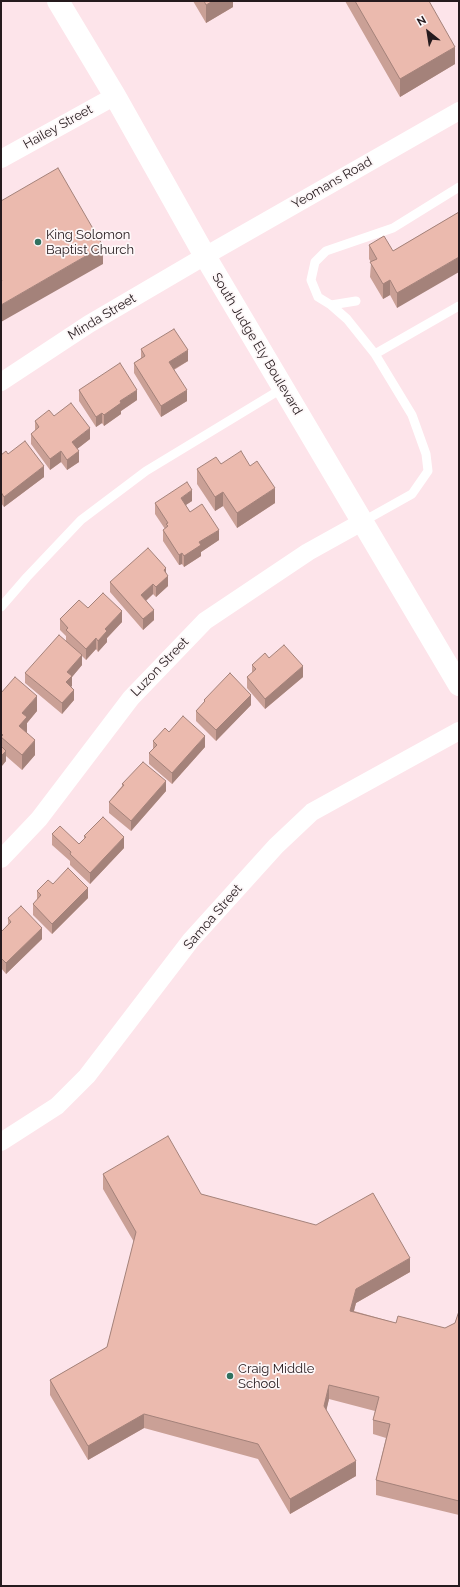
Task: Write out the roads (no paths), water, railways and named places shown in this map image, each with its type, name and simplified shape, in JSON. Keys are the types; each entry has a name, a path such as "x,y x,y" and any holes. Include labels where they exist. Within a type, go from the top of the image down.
{"main road":[{"name":"South Judge Ely Boulevard","path":"58,1 115,96 205,256 459,685"}],"street":[{"name":"Hailey Street","path":"1,159 115,96"},
{"name":"Yeomans Road","path":"205,256 459,111"},
{"name":"Minda Street","path":"1,382 89,324 205,256"},
{"name":"Luzon Street","path":"1,860 39,819 131,698 205,621 308,552 362,522"},
{"name":"Samoa Street","path":"1,1142 57,1106 87,1076 192,940 276,846 312,812 459,731"}],"lane":[{"path":"362,522 412,494 428,471 426,454 412,415 375,354 347,319 331,305 318,297 310,280 315,262 326,251 392,228 459,187"},
{"path":"331,305 356,301"},
{"path":"375,354 459,306"},
{"path":"1,607 81,520 146,471 283,388"}],"place":[{"name":"King Solomon Baptist Church","path":"38,242"},
{"name":"Craig Middle School","path":"230,1376"}]}
